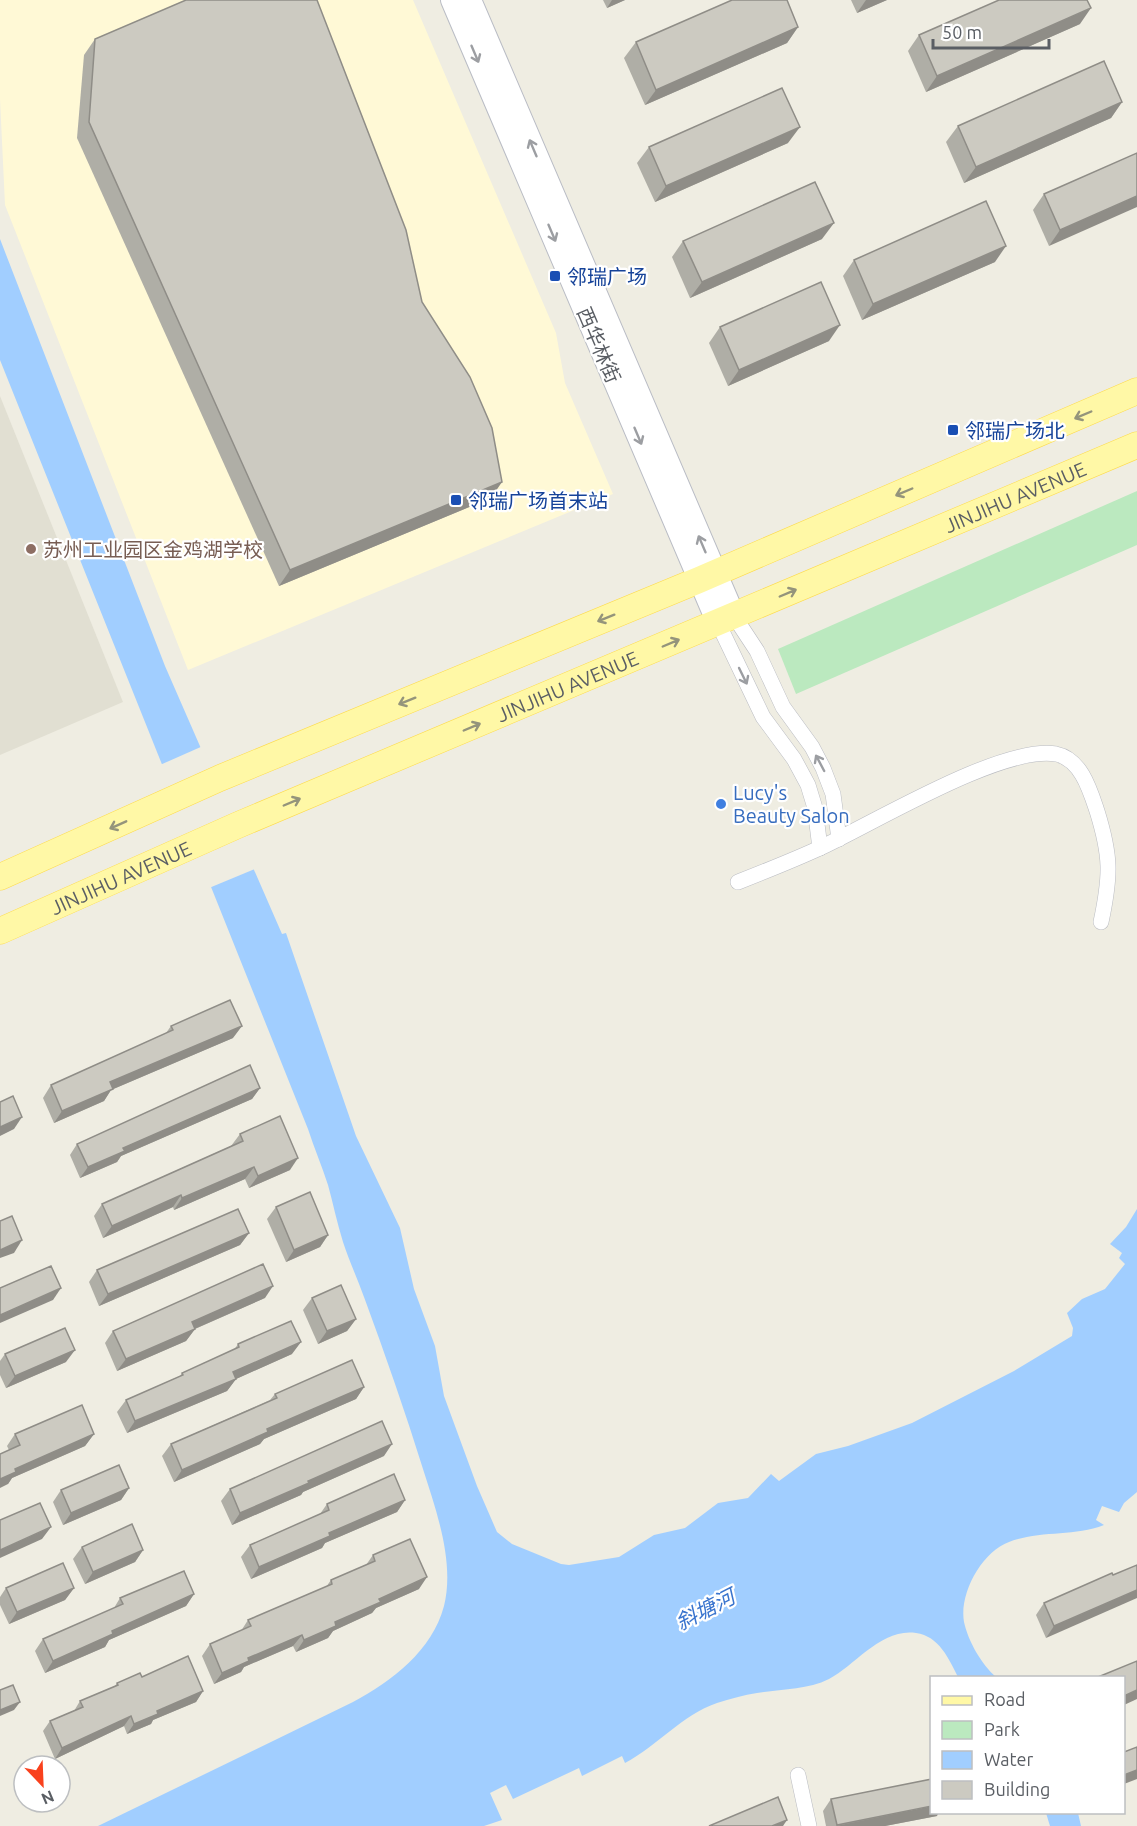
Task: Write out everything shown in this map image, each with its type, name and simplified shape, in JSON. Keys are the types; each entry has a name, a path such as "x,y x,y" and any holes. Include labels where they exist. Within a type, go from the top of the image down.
{"main road":[{"name":"西华林街","path":"452,0 622,379 726,620"},
{"name":"西华林街","path":"470,0 622,379"},
{"path":"0,877 220,778 707,577 1137,392"},
{"name":"JINJIHU AVENUE","path":"0,931 238,825 1137,445"}],"street":[{"path":"726,620 757,651 783,707 812,747 823,768 833,794 839,839"},
{"path":"726,620 763,717 794,759 808,784 815,808 820,848"},
{"path":"738,882 820,848 970,775 1016,759 1037,754 1058,754 1071,761 1081,772 1091,793 1105,836 1109,864 1108,890 1101,922"},
{"path":"798,1775 809,1826"}],"shaded area":[{"name":"邻瑞广场","path":"0,0 413,0 556,333 565,383 613,494 188,670 5,205 0,99"},
{"name":"苏州工业园区金鸡湖学校","path":"0,396 123,702 0,755"}],"green space":[{"path":"1137,491 1137,545 796,694 778,649"}],"water":[{"name":"斜塘河","path":"0,239 165,666 282,934 286,933 356,1136 400,1228 414,1289 435,1346 444,1396 477,1486 497,1532 512,1544 561,1564 569,1565 619,1557 654,1535 685,1528 718,1503 748,1498 771,1474 779,1481 816,1454 848,1446 912,1423 1014,1371 1072,1336 1073,1328 1067,1313 1082,1299 1105,1289 1125,1264 1119,1258 1122,1253 1110,1244 1126,1227 1137,1209 1137,1492 1124,1503 1119,1512 1102,1506 1096,1520 1104,1525 1080,1531 1021,1538 999,1547 982,1564 974,1575 965,1599 964,1622 976,1652 995,1676 958,1676 942,1649 931,1639 916,1633 891,1636 821,1683 747,1695 704,1708 625,1763 622,1756 582,1776 579,1768 513,1799 506,1785 490,1793 502,1820 484,1826 98,1826 353,1702 396,1674 420,1651 438,1622 447,1589 446,1554 438,1519 409,1426 343,1242 328,1185 308,1129 0,360"},
{"path":"1046,1814 1078,1814 1081,1826 1050,1826"}],"pier":[{"path":"203,746 257,868 209,888 160,765"}],"building":[{"path":"186,0 317,0 406,230 422,302 470,377 492,428 502,482 290,570 89,122 95,39"},
{"path":"732,0 787,0 798,27 656,90 636,42"},
{"path":"999,0 1087,0 1091,8 937,76 919,35"},
{"path":"1104,61 1122,102 976,167 958,126"},
{"path":"782,88 800,127 666,186 649,147"},
{"path":"1137,153 1137,196 1060,230 1044,194"},
{"path":"815,182 834,223 702,282 683,241"},
{"path":"986,201 1006,246 873,304 854,260"},
{"path":"821,282 840,325 739,370 720,327"},
{"path":"230,1000 242,1026 110,1082 113,1089 62,1111 51,1085 173,1030 171,1026"},
{"path":"250,1065 260,1088 123,1148 125,1151 88,1167 77,1144"},
{"path":"13,1096 22,1117 0,1127 0,1102"},
{"path":"280,1116 298,1158 258,1176 254,1167 182,1198 181,1195 112,1226 102,1204 243,1141 240,1134"},
{"path":"310,1192 328,1235 294,1250 276,1207"},
{"path":"238,1209 249,1233 108,1294 97,1270"},
{"path":"12,1216 22,1240 0,1250 0,1221"},
{"path":"263,1264 273,1286 192,1322 195,1329 126,1359 113,1331"},
{"path":"51,1266 61,1288 0,1315 0,1288"},
{"path":"341,1285 356,1319 327,1331 312,1298"},
{"path":"291,1321 301,1342 233,1372 236,1379 135,1421 126,1400 239,1347 238,1344"},
{"path":"65,1328 75,1350 15,1376 5,1354"},
{"path":"352,1360 364,1387 267,1429 268,1432 182,1470 171,1444 277,1398 275,1394"},
{"path":"82,1405 94,1434 15,1469 16,1472 0,1479 0,1454 20,1445 15,1434"},
{"path":"382,1421 392,1444 240,1513 230,1489"},
{"path":"119,1465 129,1488 71,1513 61,1490"},
{"path":"394,1474 405,1500 259,1567 250,1545 329,1510 327,1504"},
{"path":"40,1503 51,1527 0,1550 0,1520"},
{"path":"132,1524 143,1550 93,1572 82,1547"},
{"path":"410,1539 427,1577 379,1599 381,1602 335,1622 336,1626 304,1640 302,1635 248,1658 249,1661 222,1673 210,1644 251,1626 248,1620 332,1584 331,1580 375,1561 373,1555"},
{"path":"63,1563 74,1588 17,1612 6,1588"},
{"path":"1137,1565 1137,1590 1054,1626 1044,1603 1112,1573 1113,1575"},
{"path":"184,1571 194,1594 53,1661 43,1639 123,1604 120,1598"},
{"path":"188,1656 203,1691 157,1711 158,1714 134,1724 131,1716 62,1748 50,1721 83,1707 80,1701 118,1685 117,1683 140,1673 142,1677"},
{"path":"1137,1661 1137,1690 1125,1696 1125,1676 1100,1676"},
{"path":"13,1685 20,1702 0,1710 0,1690"},
{"path":"1137,1747 1137,1770 1125,1775 1125,1752"},
{"path":"930,1779 930,1806 837,1825 831,1799"},
{"path":"778,1797 787,1820 772,1826 709,1826"}],"place":[{"name":"邻瑞广场","path":"555,276"},
{"name":"邻瑞广场北","path":"953,430"},
{"name":"邻瑞广场首末站","path":"456,500"},
{"name":"苏州工业园区金鸡湖学校","path":"31,549"},
{"name":"Lucy's Beauty Salon","path":"721,804"}]}
